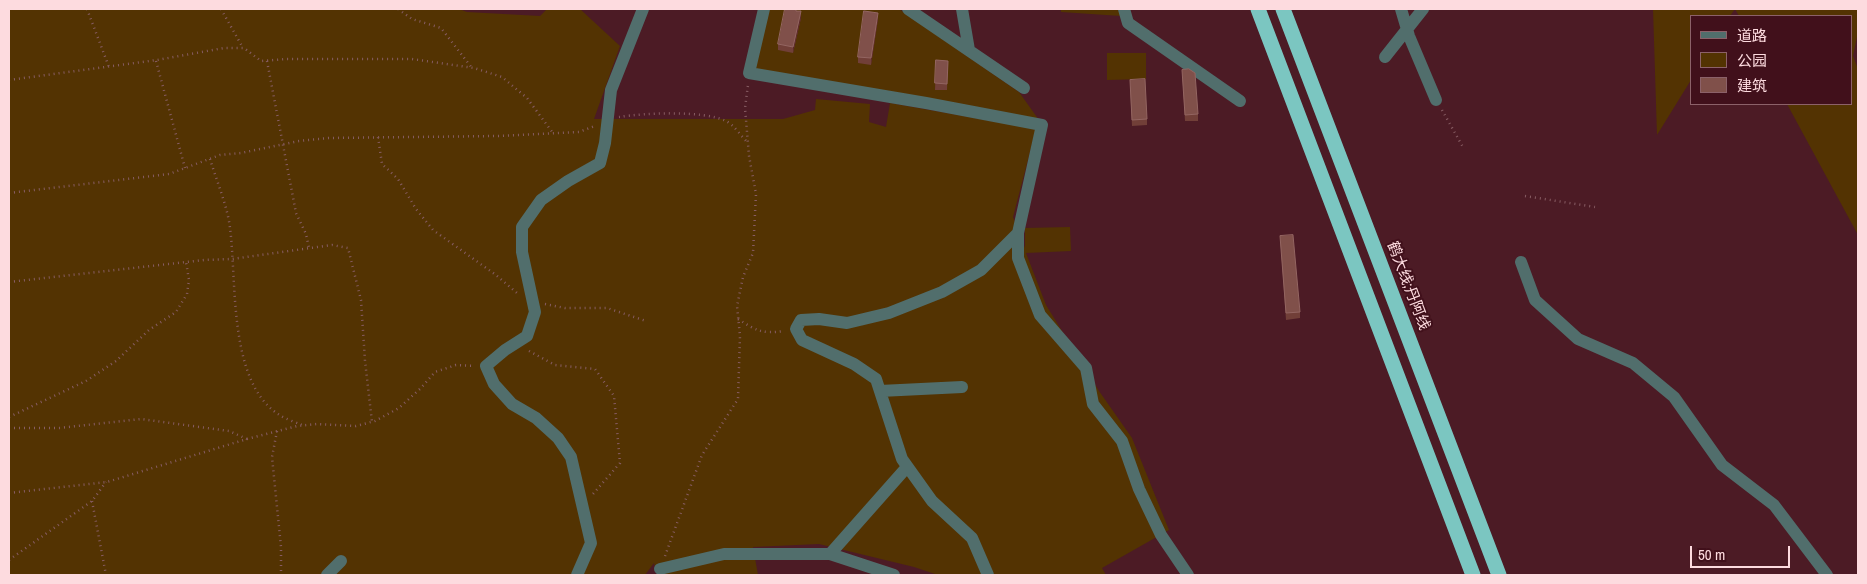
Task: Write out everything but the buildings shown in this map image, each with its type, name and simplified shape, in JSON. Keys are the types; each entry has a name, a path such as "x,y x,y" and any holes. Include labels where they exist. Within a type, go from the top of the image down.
{"highway":[{"path":"1258,9 1473,575"},
{"name":"鹤大线;丹阿线","path":"1283,9 1499,575"}],"street":[{"path":"578,575 591,544 571,457 558,438 536,418 512,404 494,384 486,366 504,350 527,336 535,312 522,252 522,227 541,200 568,181 600,163 605,143 611,90 643,9"},
{"path":"764,9 750,73 926,102 1042,126 1018,233 1018,258 1040,315 1086,368 1093,404 1122,441 1139,489 1161,535 1188,575"},
{"path":"908,9 1024,88"},
{"path":"962,9 969,50"},
{"path":"1124,9 1128,23 1240,101"},
{"path":"1401,9 1436,100"},
{"path":"1385,57 1422,9"},
{"path":"988,575 972,538 932,501 902,459 876,378 854,364 802,340 796,329 802,320 819,319 847,322 889,312 942,292 980,270 1018,233"},
{"path":"1521,262 1534,300 1578,339 1633,363 1674,397 1722,465 1774,504 1827,575"},
{"path":"880,391 962,387"},
{"path":"830,554 907,467"},
{"path":"659,573 724,554 830,554 894,575"},
{"path":"327,575 341,560"}],"path":[{"path":"88,9 109,67"},
{"path":"221,9 243,48 261,61 287,59 412,59 472,68 502,77 527,98 553,133"},
{"path":"398,9 412,19 441,28 472,68"},
{"path":"9,80 109,67 224,48 243,48"},
{"path":"156,60 185,168"},
{"path":"266,60 296,213 306,234 309,248"},
{"path":"659,573 702,455 738,399 740,336 737,306 743,277 753,252 756,194 745,108 750,73"},
{"path":"1436,100 1464,149"},
{"path":"9,193 169,174 220,155 328,138 579,132 620,117 708,115 728,122 748,142"},
{"path":"378,137 382,164 398,179 416,209 433,230 523,298 533,302 565,308 607,308 646,321"},
{"path":"210,159 230,227 244,366 260,396 278,414 304,426"},
{"path":"1525,196 1595,207"},
{"path":"9,282 186,262 232,259 332,245 348,248 361,300 364,361 372,422"},
{"path":"9,417 86,381 116,361 149,330 176,312 187,294 189,280 186,262"},
{"path":"738,319 753,328 767,333 796,329"},
{"path":"517,342 536,356 555,365 595,369 614,396 620,463 582,507"},
{"path":"9,493 106,482 277,431 304,426 356,426 372,422 399,408 435,372 456,365 486,366"},
{"path":"9,428 59,428 141,420 229,431 247,439"},
{"path":"277,431 272,457 281,547 281,575"},
{"path":"9,560 92,501 106,482"},
{"path":"92,501 106,575"}],"green space":[{"path":"9,9 459,9 467,12 540,16 547,9 580,9 620,46 594,119 783,119 815,110 816,99 870,104 869,122 886,127 890,103 1036,129 1013,217 1025,248 1025,228 1070,227 1071,251 1026,253 1046,305 1099,391 1132,438 1169,530 1102,568 1106,575 938,575 914,567 819,544 753,547 758,575 657,575 654,563 645,575 9,575"},
{"path":"768,9 899,9 1019,92 1039,120 754,69"},
{"path":"1061,9 1121,9 1121,16 1061,12"},
{"path":"1653,9 1735,9 1731,15 1690,15 1690,82 1657,135"},
{"path":"1735,9 1858,9 1858,32 1853,56 1858,69 1858,235 1788,105 1852,105 1852,15 1738,15"},
{"path":"1107,53 1146,53 1146,79 1107,80"}]}
